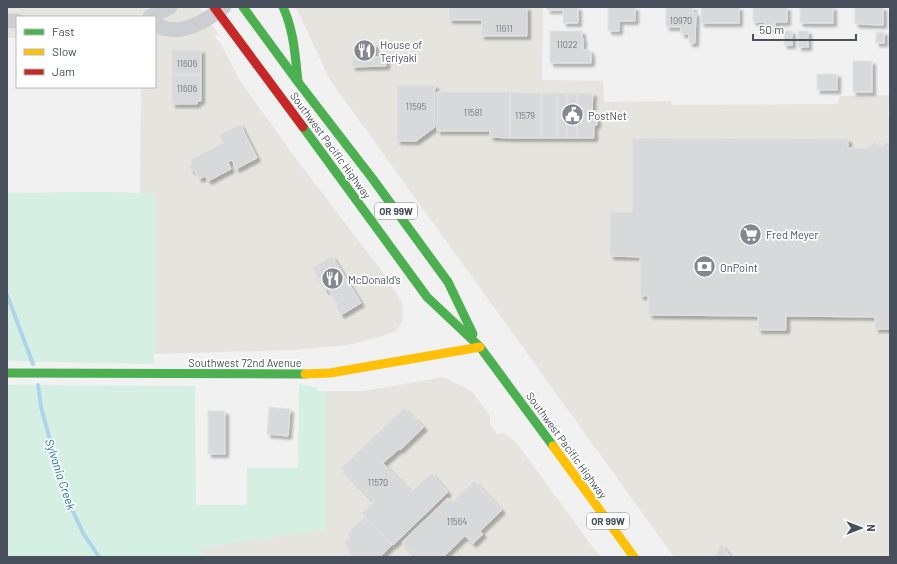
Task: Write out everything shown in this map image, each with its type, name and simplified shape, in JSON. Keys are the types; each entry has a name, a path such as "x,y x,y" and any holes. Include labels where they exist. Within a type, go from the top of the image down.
{"main road":[{"name":"Southwest Pacific Highway","path":"243,7 298,82 372,178 448,282 480,347"},
{"path":"283,7 288,17 292,32 298,82"},
{"name":"Southwest Pacific Highway","path":"218,9 427,297 480,347 634,557"},
{"name":"Southwest 72nd Avenue","path":"7,373 330,373 480,347"}],"street":[{"path":"152,16 170,7"},
{"path":"156,25 168,29 186,28 201,22 218,9"}],"shaded area":[{"path":"7,7 199,7 218,34 214,36 221,44 240,81 300,164 384,274 403,304 403,321 396,331 348,345 291,350 154,354 154,194 140,193 141,88 156,88 156,16 16,16 16,38 7,38"},
{"path":"296,7 543,7 542,80 603,81 604,102 671,101 672,105 837,104 840,96 889,95 890,557 674,557 330,80"},
{"path":"443,377 472,391 490,416 490,425 497,434 504,433 516,442 600,557 203,557 202,547 326,529 326,391 363,391"}],"green space":[{"path":"7,193 154,193 154,364 7,361"},
{"path":"299,384 316,387 318,391 326,391 326,529 202,548 203,557 7,557 7,385 195,386 196,505 247,505 247,468 298,468"}],"building":[{"path":"449,7 527,7 527,36 481,36 482,20 449,20"},
{"path":"547,7 578,7 578,23 563,23 563,10 547,10"},
{"path":"608,7 635,7 635,21 619,21 619,31 608,31"},
{"path":"666,7 693,7 693,13 696,13 695,43 689,43 689,34 681,34 681,27 666,27"},
{"path":"701,7 739,7 739,23 701,23"},
{"path":"753,7 787,7 787,22 775,22 775,29 765,29 765,22 753,22"},
{"path":"800,7 833,7 833,23 800,23"},
{"path":"855,7 883,7 883,25 855,24"},
{"path":"550,31 582,31 583,50 590,50 591,63 550,63"},
{"path":"784,31 792,31 792,45 784,45"},
{"path":"798,31 808,31 808,47 798,47"},
{"path":"876,32 884,32 884,43 876,43"},
{"name":"House of Teriyaki","path":"354,44 375,44 375,57 386,57 386,66 352,67"},
{"path":"172,50 201,50 201,75 172,75"},
{"path":"853,61 872,61 872,92 853,92"},
{"path":"817,74 837,74 837,90 817,90"},
{"path":"172,75 201,75 201,101 197,101 197,104 172,104"},
{"path":"397,85 435,85 435,127 416,141 397,141"},
{"path":"437,92 510,92 510,138 490,137 490,131 437,131"},
{"path":"510,92 541,93 541,138 510,138"},
{"path":"541,93 557,93 557,138 541,138"},
{"path":"557,93 567,93 567,138 557,138"},
{"name":"PostNet","path":"567,93 577,93 577,138 567,138"},
{"path":"577,93 593,93 592,111 597,111 597,125 594,125 594,138 577,138"},
{"path":"240,124 257,158 236,169 232,160 228,162 231,169 208,181 205,176 199,179 194,170 192,171 189,166 192,165 190,160 223,143 219,135"},
{"name":"Fred Meyer","path":"632,138 848,139 848,148 867,148 875,142 880,148 887,142 890,146 890,329 875,329 875,317 786,316 786,330 758,330 758,316 649,315 648,296 640,296 640,257 610,256 610,212 632,212"},
{"name":"McDonald's","path":"332,256 361,303 341,315 336,307 338,306 328,289 326,291 312,268"},
{"path":"269,407 290,409 288,436 267,434"},
{"path":"404,408 424,427 400,450 399,449 383,463 411,492 431,473 448,492 393,545 362,513 374,502 341,468"},
{"path":"208,411 225,411 225,454 208,454"},
{"path":"474,481 502,510 480,531 483,534 473,544 465,536 443,557 416,557 402,542 448,498 452,502"},
{"path":"364,517 392,545 380,557 353,557 348,552 350,549 344,542 350,537 347,534"},
{"path":"721,544 730,556 729,557 715,557"}],"waterway":[{"name":"Sylvania Creek","path":"7,295 33,364"},
{"name":"Sylvania Creek","path":"38,385 41,407 64,492 83,533 99,557"}],"traffic: fast":[{"path":"243,7 298,82 372,178 448,282 473,334"},
{"path":"283,7 292,34 298,81"},
{"path":"303,127 427,297 480,347 553,446"},
{"path":"7,373 305,374"}],"traffic: slow":[{"path":"305,374 330,373 480,347"},
{"path":"553,446 634,557"}],"traffic: jam":[{"path":"214,7 303,127"}],"place":[{"name":"House of Teriyaki","path":"364,50"},
{"name":"PostNet","path":"572,115"},
{"name":"Fred Meyer","path":"750,234"},
{"name":"OnPoint","path":"704,267"},
{"name":"McDonald's","path":"332,279"}]}
